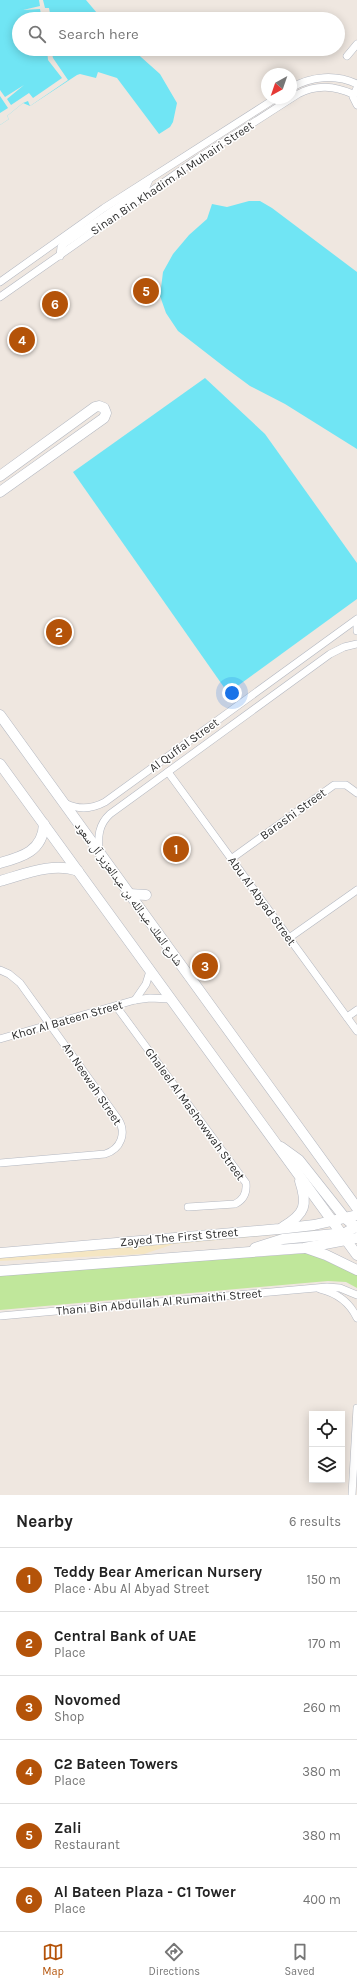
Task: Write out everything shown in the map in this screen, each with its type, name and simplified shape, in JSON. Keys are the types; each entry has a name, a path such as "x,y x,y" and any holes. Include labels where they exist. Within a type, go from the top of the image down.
{"main road":[{"path":"0,476 94,407 100,406 104,408 106,413 104,418 0,492"},
{"name":"شارع الملك عبدالله بن عبدالعزيز آل سعود","path":"0,715 357,1208"},
{"path":"0,764 357,1255"},
{"path":"0,863 25,856 35,848 43,836 44,824"},
{"path":"0,881 53,868 63,867 78,871"},
{"path":"129,894 146,895"},
{"path":"277,1145 299,1160 356,1230"},
{"path":"279,1229 297,1218 304,1206 304,1196 296,1172"},
{"path":"342,1188 357,1196"},
{"name":"Zayed The First Street","path":"0,1252 279,1229 332,1221 357,1215"},
{"path":"332,1221 356,1230"},
{"name":"Zayed The First Street","path":"0,1271 304,1248 343,1237 356,1230"},
{"path":"249,1251 283,1239 343,1237"},
{"path":"304,1248 326,1255 357,1270"}],"street":[{"path":"347,56 357,44"},
{"path":"297,85 306,81 321,78 337,78 357,84"},
{"name":"Sinan Bin Khadim Al Muhairi Street","path":"0,297 192,162 298,94 315,88 328,87 355,91"},
{"path":"355,91 354,100 357,105"},
{"name":"Sinan Bin Khadim Al Muhairi Street","path":"0,282 104,208 267,104"},
{"path":"60,256 61,247 65,243 143,190 149,180"},
{"path":"357,620 357,631"},
{"name":"Al Quffal Street","path":"63,802 73,807 89,808 100,805 357,620"},
{"name":"Al Quffal Street","path":"99,852 99,829 105,819 113,812 330,654 357,644"},
{"name":"Abu Al Abyad Street","path":"168,772 357,1031"},
{"name":"Barashi Street","path":"231,859 330,787 338,784 346,785 357,793"},
{"path":"108,800 108,807 113,812"},
{"path":"289,938 357,890"},
{"name":"An Neewah Street","path":"0,970 17,979 120,1122 122,1131 121,1140 113,1151 105,1154 0,1163"},
{"name":"Khor Al Bateen Street","path":"135,1000 144,989 150,971"},
{"name":"Khor Al Bateen Street","path":"0,1039 135,1000 156,998 170,999"},
{"name":"Ghaleel Al Mashowwah Street","path":"116,1006 246,1183 245,1195 234,1204 188,1208"},
{"path":"347,1017 357,1010"},
{"name":"Thani Bin Abdullah Al Rumaithi Street","path":"0,1316 327,1287 340,1288 357,1295"},
{"name":"Thani Bin Abdullah Al Rumaithi Street","path":"318,1288 331,1292 343,1299 352,1309 357,1318"},
{"path":"352,1495 357,1408"}],"green space":[{"path":"309,1253 357,1275 357,1288 346,1282 328,1281 0,1310 0,1275"}],"sand":[{"path":"315,1229 315,1231 174,1244 144,1254 0,1261 0,1254"}],"water":[{"path":"0,0 86,0 96,12 12,12 12,56 140,56 160,74 177,103 173,122 170,127 159,134 117,78 98,72 96,78 80,74 30,106 23,103 7,116 9,119 0,125"},
{"path":"249,201 260,201 272,208 357,272 357,449 285,404 250,386 178,331 166,313 160,296 163,272 173,254 189,235 207,219 212,204 227,207"},
{"path":"205,378 265,434 357,563 357,599 228,693 73,472"}],"pier":[{"path":"39,0 43,0 45,8 49,8 50,12 41,12 40,9 23,10 40,6"},
{"path":"48,56 53,56 68,80 30,106 28,101 23,103 7,116 9,119 0,125 0,113 8,108 0,96 0,90 5,97 24,85 7,99 11,105 29,93 33,98 62,78 48,60"}],"place":[{"name":"Zali","path":"146,291"},
{"name":"Al Bateen Plaza - C1 Tower","path":"55,304"},
{"name":"C2 Bateen Towers","path":"22,340"},
{"name":"Central Bank of UAE","path":"59,632"},
{"name":"Teddy Bear American Nursery","path":"176,849"},
{"name":"Novomed","path":"205,966"}]}
